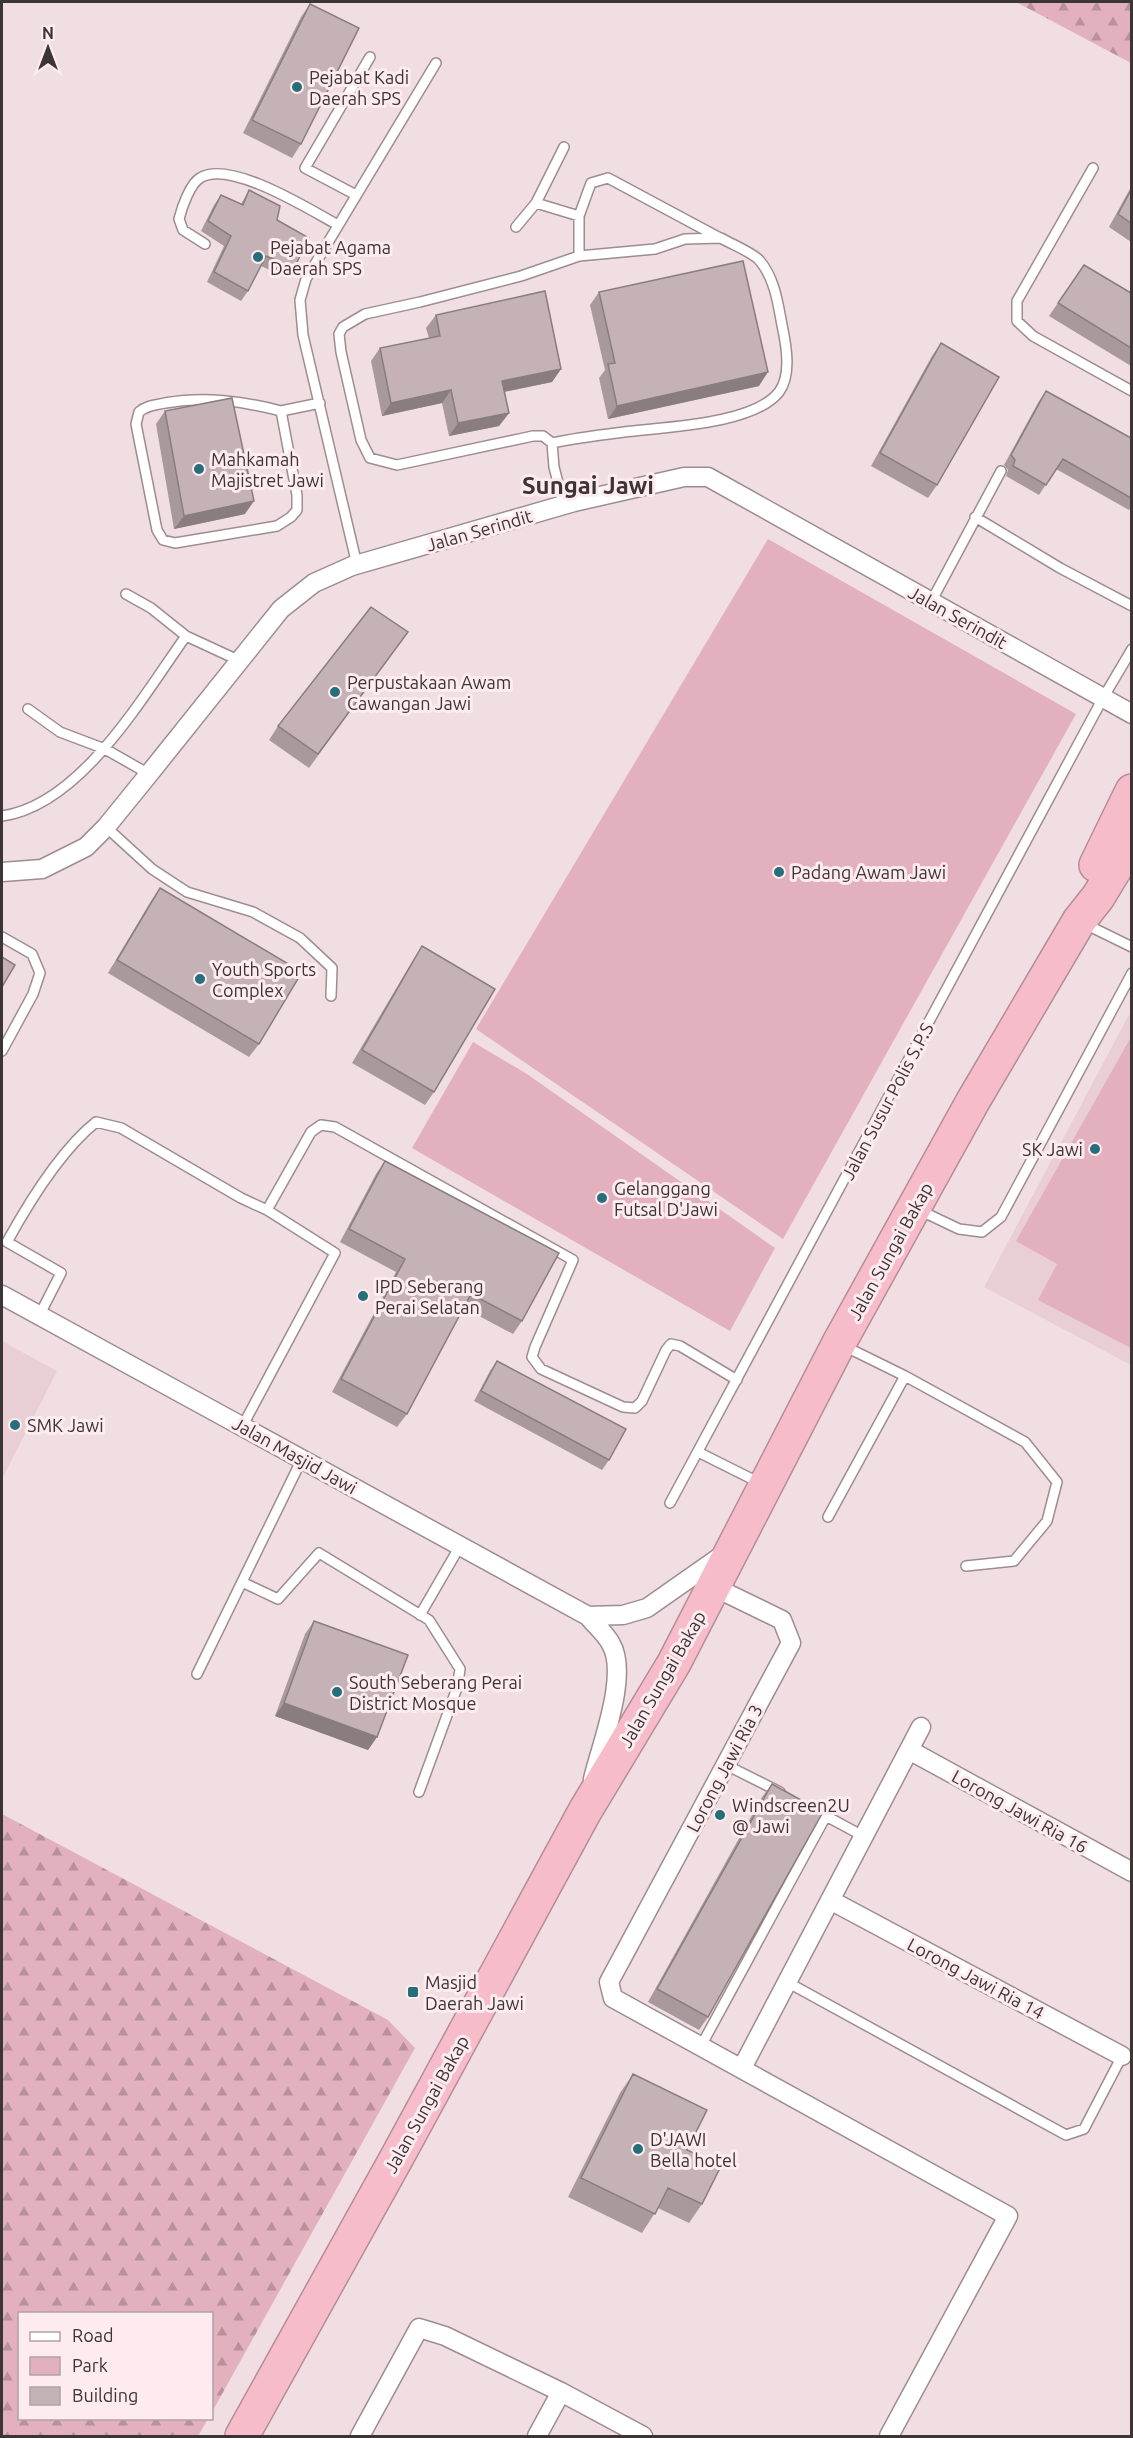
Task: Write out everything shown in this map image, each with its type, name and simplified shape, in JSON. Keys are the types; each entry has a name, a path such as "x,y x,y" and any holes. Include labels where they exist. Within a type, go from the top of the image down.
{"highway":[{"name":"Jalan Sungai Bakap","path":"1079,921 1083,892 1131,791"},
{"name":"Jalan Sungai Bakap","path":"242,2436 585,1811 674,1663 839,1344 973,1101 1079,921 1098,897 1130,846"}],"street":[{"name":"Jalan Serindit","path":"2,872 42,869 86,847 106,827 281,609 314,583 357,565 564,506 684,477 708,477 1131,714"},
{"name":"Jalan Masjid Jawi","path":"2,1295 588,1616 612,1645 618,1664 617,1689 585,1811"},
{"path":"588,1616 623,1615 647,1608 732,1548"},
{"name":"Lorong Jawi Ria 3","path":"701,2046 613,1998 609,1982 791,1642 782,1620 714,1587"},
{"path":"742,2068 921,1727"},
{"name":"Lorong Jawi Ria 16","path":"909,1750 1131,1872"},
{"name":"Lorong Jawi Ria 14","path":"830,1900 1122,2056"},
{"path":"701,2046 1008,2216 889,2436"},
{"path":"360,2436 419,2328 445,2336 561,2392 643,2436"},
{"path":"537,2436 561,2392"}],"lane":[{"path":"356,195 306,168 370,57"},
{"path":"357,565 303,334 300,300 306,279 436,63"},
{"path":"516,227 536,203 564,147"},
{"path":"1093,168 1017,301 1017,321 1033,336 1131,391"},
{"path":"205,244 183,230 179,219 195,182 210,174 259,183 338,225"},
{"path":"579,256 579,216 591,183 608,178 721,238 760,260 775,289 785,338 786,369 781,390 768,403 748,411 695,425 621,432 552,443 543,436 533,436 397,465 370,458 361,440 340,352 339,334 343,327 365,314 521,276 579,256 655,249 685,239 721,238"},
{"path":"536,203 579,216"},
{"path":"281,411 297,495 297,510 291,518 277,526 175,543 164,540 157,530 136,424 139,412 149,406 187,400 231,401 281,411 320,404"},
{"path":"552,443 554,467 564,506"},
{"path":"931,602 1001,471"},
{"path":"975,517 1060,568 1131,606"},
{"path":"126,594 151,608 186,636 238,660"},
{"path":"2,816 43,802 105,749 186,636"},
{"name":"Jalan Susur Polis S.P.S","path":"670,1503 1131,649"},
{"path":"28,709 60,732 105,749 149,774"},
{"path":"106,827 152,869 187,892 253,912 300,938 332,968 331,996"},
{"path":"1079,921 1131,947"},
{"path":"2,937 32,954 40,973 33,994 2,1051"},
{"path":"914,1208 959,1230 982,1232 1001,1217 1131,973"},
{"path":"39,1316 62,1273 8,1242 26,1207 81,1134 96,1122 121,1128 241,1198 267,1210 335,1252 242,1427"},
{"path":"267,1210 311,1132 321,1125 335,1127 573,1260 532,1357 542,1369 624,1407 635,1408 642,1401 671,1344 680,1346 737,1380"},
{"path":"839,1344 905,1376 1025,1442 1057,1482 1047,1521 1014,1561 966,1566"},
{"path":"828,1517 905,1376"},
{"path":"698,1452 765,1485"},
{"path":"197,1674 302,1459"},
{"path":"420,1615 460,1546"},
{"path":"242,1582 278,1599 319,1553 429,1620 460,1669 457,1688 419,1792"},
{"path":"726,1765 786,1796"},
{"path":"806,1806 863,1836"},
{"path":"701,2046 826,1816"},
{"path":"787,1982 1066,2135 1083,2129 1122,2056"}],"shaded area":[{"name":"SK Jawi","path":"1131,1011 1131,1365 984,1287"},
{"name":"SMK Jawi","path":"2,1341 57,1371 2,1479"}],"green space":[{"path":"1016,2 1131,2 1131,63"},
{"name":"Padang Awam Jawi","path":"768,539 1076,714 783,1239 476,1029"},
{"name":"SK Jawi","path":"1131,1037 1131,1348 1038,1300 1057,1264 1016,1241"},
{"name":"Gelanggang Futsal D'Jawi","path":"473,1042 527,1074 775,1248 730,1331 412,1148"},
{"path":"2,1814 388,2020 415,2048 213,2410 213,2312 18,2312 18,2420 207,2420 198,2436 2,2436"}],"building":[{"name":"Pejabat Kadi Daerah SPS","path":"310,4 359,28 301,144 252,120"},
{"name":"Pejabat Agama Daerah SPS","path":"249,190 280,206 277,220 309,238 294,268 266,256 248,291 214,272 231,236 208,221 221,195 243,205"},
{"path":"1131,190 1131,223 1118,214"},
{"path":"743,261 768,372 617,406 608,364 615,363 599,292"},
{"path":"1084,265 1131,293 1131,348 1058,303"},
{"path":"545,291 561,369 502,381 509,413 458,423 451,390 391,403 380,348 440,336 436,315"},
{"path":"941,343 999,377 937,485 880,453"},
{"path":"1046,391 1131,438 1131,498 1063,459 1046,485 1013,466 1015,460 1011,455"},
{"name":"Mahkamah Majistret Jawi","path":"232,398 254,501 184,516 165,411"},
{"name":"Perpustakaan Awam Cawangan Jawi","path":"371,607 408,632 318,754 278,726"},
{"name":"Youth Sports Complex","path":"160,888 302,972 259,1044 117,960"},
{"path":"422,946 495,989 434,1092 362,1050"},
{"path":"2,957 15,965 2,987"},
{"path":"385,1161 559,1253 522,1321 471,1294 407,1414 341,1379 405,1259 349,1229"},
{"path":"497,1361 626,1429 609,1460 481,1391"},
{"name":"South Seberang Perai District Mosque","path":"314,1621 408,1655 377,1737 284,1703"},
{"path":"772,1784 823,1812 708,2017 657,1989"},
{"name":"D'JAWI Bella hotel","path":"633,2074 707,2110 687,2150 721,2166 702,2204 668,2188 655,2214 581,2178"}],"place":[{"name":"Pejabat Kadi Daerah SPS","path":"297,87"},
{"name":"Pejabat Agama Daerah SPS","path":"258,257"},
{"name":"Mahkamah Majistret Jawi","path":"199,469"},
{"name":"Perpustakaan Awam Cawangan Jawi","path":"335,692"},
{"name":"Padang Awam Jawi","path":"779,872"},
{"name":"Youth Sports Complex","path":"200,979"},
{"name":"SK Jawi","path":"1095,1149"},
{"name":"Gelanggang Futsal D'Jawi","path":"602,1198"},
{"name":"IPD Seberang Perai Selatan","path":"363,1296"},
{"name":"SMK Jawi","path":"15,1425"},
{"name":"South Seberang Perai District Mosque","path":"337,1692"},
{"name":"Windscreen2U @ Jawi","path":"720,1815"},
{"name":"Masjid Daerah Jawi","path":"413,1992"},
{"name":"D'JAWI Bella hotel","path":"638,2149"}],"district":[{"name":"Sungai Jawi","path":"588,485"}]}
